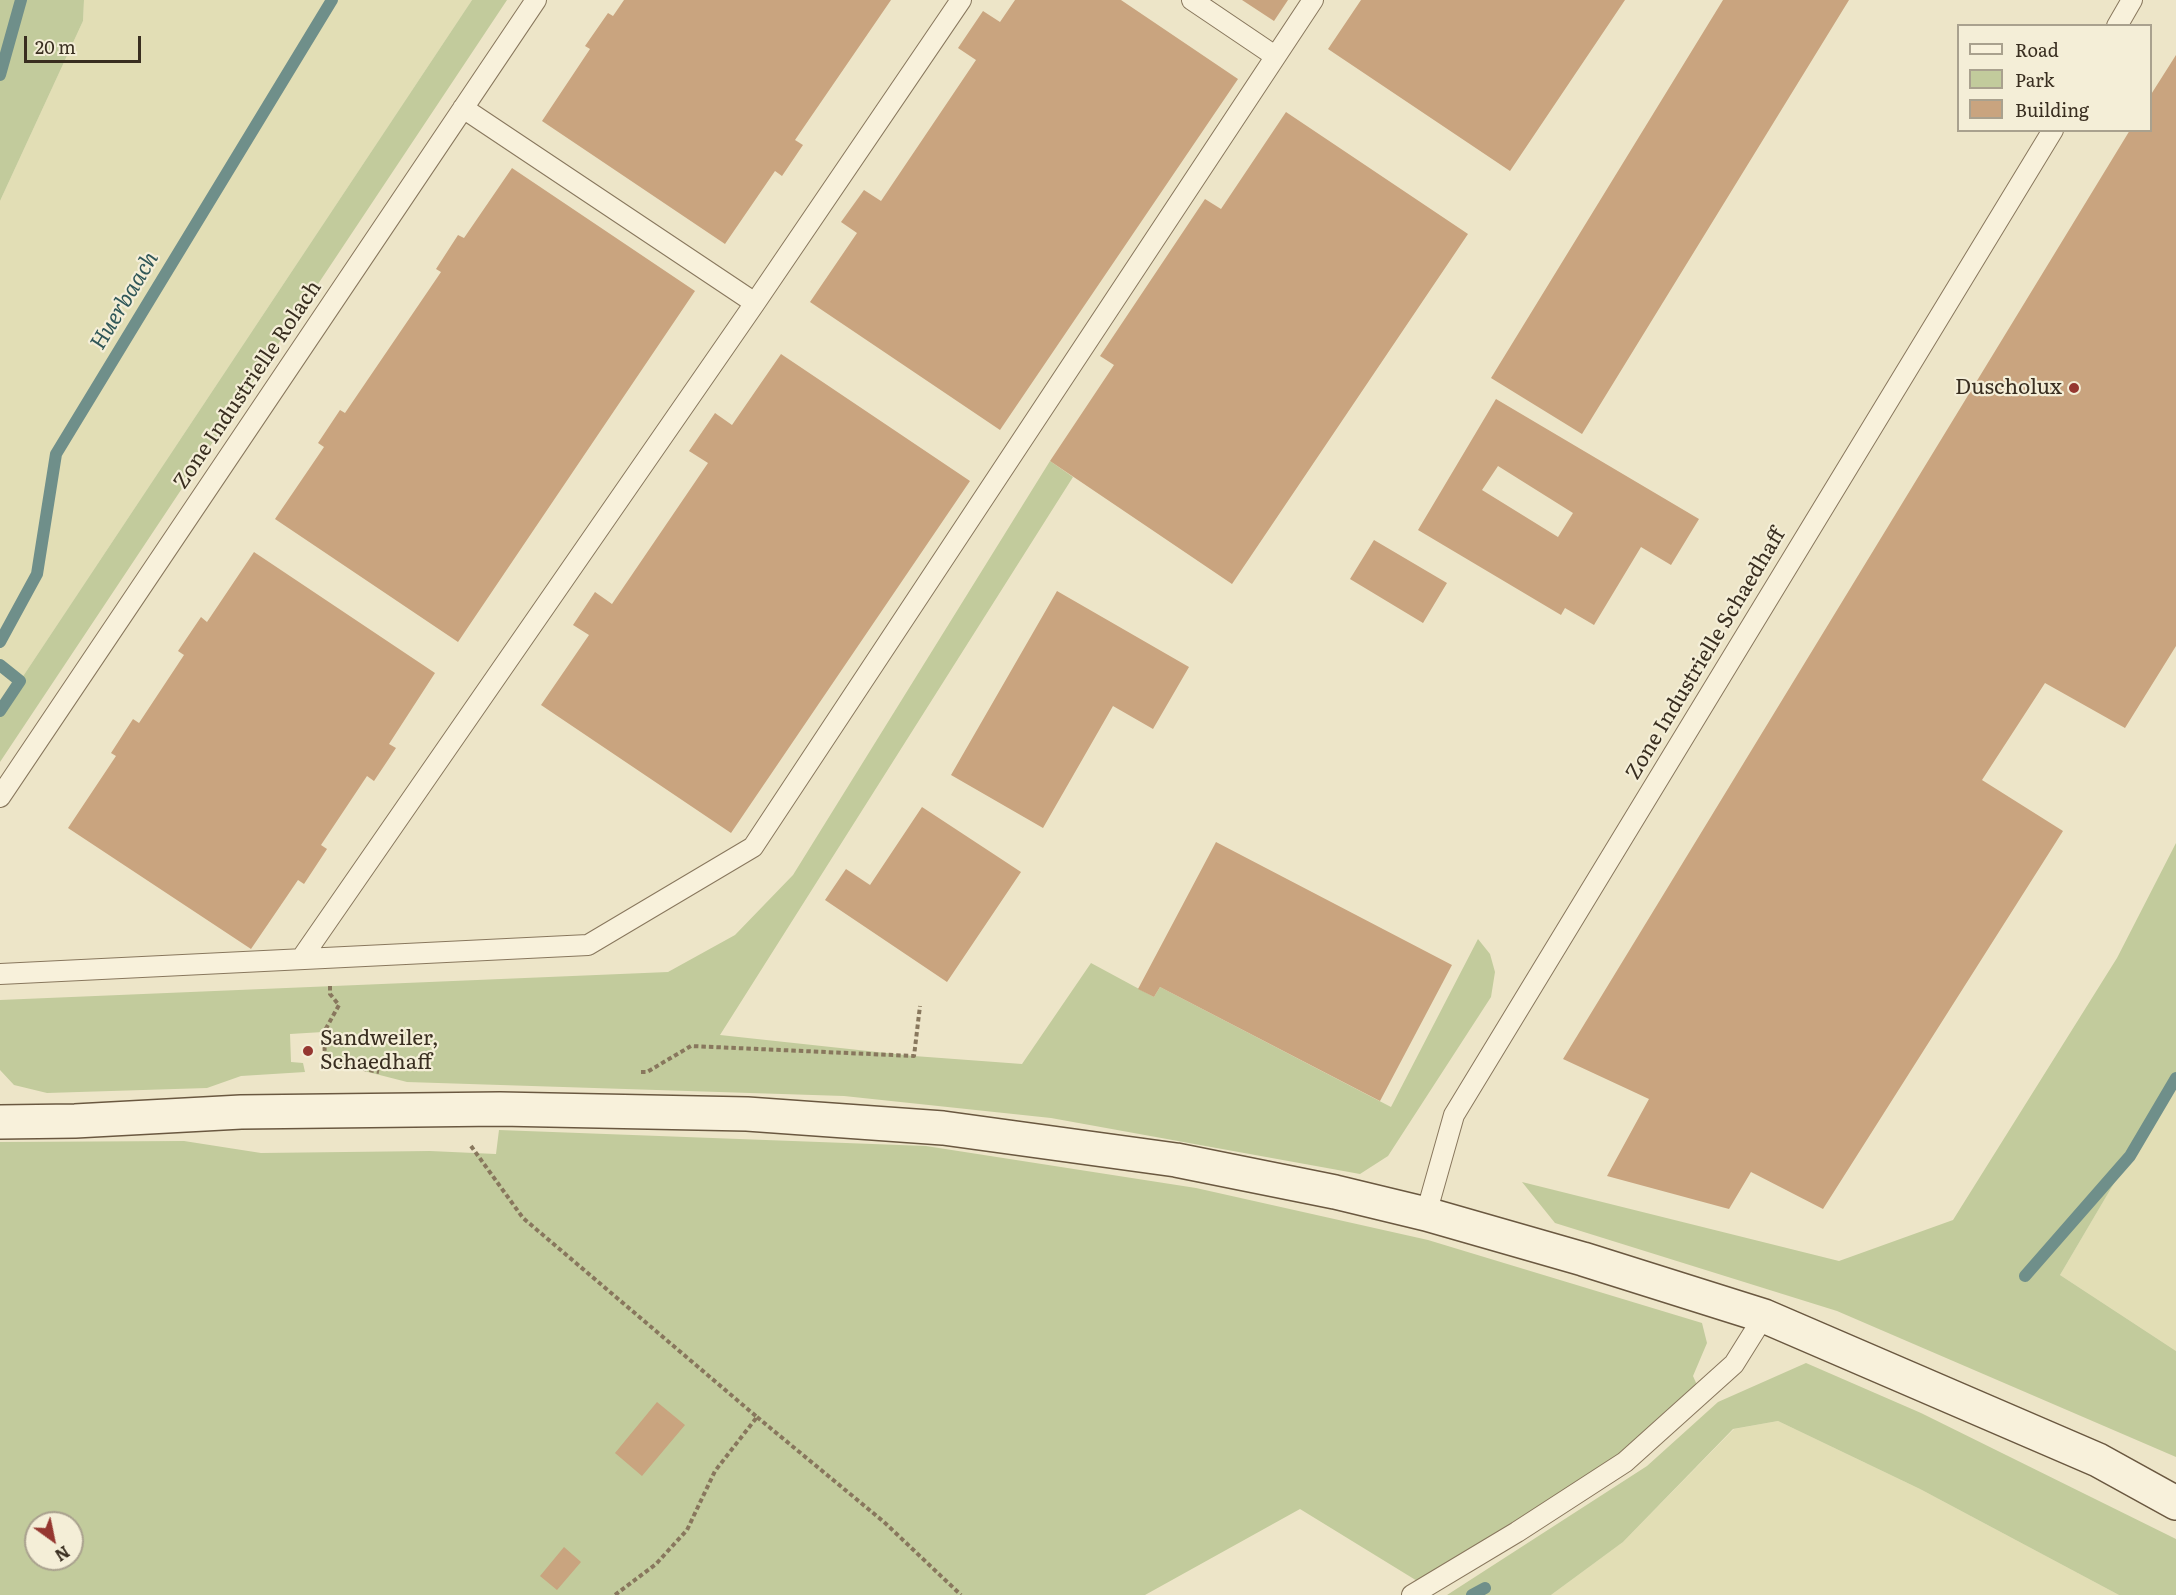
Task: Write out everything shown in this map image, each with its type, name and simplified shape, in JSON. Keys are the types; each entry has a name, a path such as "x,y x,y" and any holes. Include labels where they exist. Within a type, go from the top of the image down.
{"main road":[{"path":"0,1122 241,1112 471,1110 747,1114 943,1128 1176,1160 1335,1192 1426,1214 1583,1259 1764,1316 2098,1460 2176,1503"}],"lane":[{"name":"Zone Industrielle Rolach","path":"0,797 536,0"},
{"path":"301,959 756,303 961,0"},
{"path":"1192,0 1275,56"},
{"path":"0,974 588,945 753,847 1313,0"},
{"path":"2118,24 2132,0"},
{"path":"463,108 756,303"},
{"name":"Zone Industrielle Schaedhaff","path":"1426,1214 1454,1115 2052,132"},
{"path":"1412,1595 1517,1532 1626,1462 1734,1364 1764,1316"}],"path":[{"path":"328,958 330,994 339,1005 324,1032 325,1061 388,1074"},
{"path":"635,1072 647,1072 691,1046 914,1056 920,1006"},
{"path":"471,1110 470,1143 523,1218 884,1522 961,1595"},
{"path":"615,1595 656,1564 687,1530 715,1471 757,1417"}],"shaded area":[{"path":"84,0 472,0 0,711 0,201 83,21"},
{"path":"2176,1078 2176,1351 2060,1275"},
{"path":"1778,1421 1920,1489 2119,1595 1551,1595 1623,1542 1734,1429"}],"green space":[{"path":"0,0 84,0 83,21 0,201"},
{"path":"472,0 507,0 0,762 0,711"},
{"path":"1050,461 1073,477 720,1035 914,1056 1022,1064 1091,963 1154,997 1160,987 1391,1107 1478,939 1490,954 1495,972 1491,997 1388,1156 1360,1174 1051,1118 844,1096 407,1082 325,1061 323,1032 290,1034 291,1062 303,1063 305,1072 241,1076 207,1088 47,1093 14,1085 0,1070 0,1000 668,972 735,935 793,875"},
{"path":"2176,843 2176,1078 2060,1275 2176,1351 2176,1457 1837,1311 1555,1223 1522,1182 1839,1261 1953,1220 2117,958"},
{"path":"499,1130 926,1146 1196,1188 1428,1240 1702,1323 1707,1343 1693,1376 1701,1394 1625,1462 1427,1587 1300,1509 1145,1595 0,1595 0,1142 184,1141 261,1153 430,1151 496,1154"},
{"path":"1806,1363 1921,1413 2176,1539 2176,1595 2119,1595 1920,1489 1778,1421 1733,1429 1623,1542 1551,1595 1447,1595 1647,1466 1718,1402"}],"building":[{"path":"624,0 891,0 795,140 803,145 782,176 775,171 725,244 542,121 590,49 585,46 608,13 613,16"},
{"path":"1015,0 1121,0 1238,79 1000,430 810,302 857,233 841,222 864,190 881,201 976,60 958,48 983,11 1000,22"},
{"path":"1242,0 1288,0 1274,21"},
{"path":"1361,0 1625,0 1510,171 1328,49"},
{"path":"1723,0 1849,0 1582,434 1491,378"},
{"name":"Duscholux","path":"2176,55 2176,646 2125,728 2045,683 1982,780 2063,831 1823,1209 1751,1172 1729,1209 1607,1176 1649,1099 1563,1059 2129,132 2152,132 2152,93"},
{"path":"1286,112 1468,234 1232,584 1050,461 1114,365 1100,356 1205,199 1221,209"},
{"path":"512,168 695,291 458,642 275,519 324,447 318,443 340,410 345,413 441,272 436,269 458,235 464,238"},
{"path":"781,354 970,481 731,833 541,705 589,635 573,625 595,592 612,604 708,463 689,451 715,413 732,425"},
{"path":"1496,399 1699,519 1671,565 1641,547 1594,625 1565,608 1561,615 1418,530","holes":["1498,466 1573,513 1558,537 1482,490"]},
{"path":"1374,540 1447,583 1423,623 1350,579"},
{"path":"254,552 435,673 389,744 396,748 374,781 367,776 321,845 327,849 304,884 298,880 251,949 68,828 116,756 111,753 133,719 139,723 184,655 178,651 201,617 207,622"},
{"path":"1057,591 1189,667 1153,729 1113,706 1043,828 951,775"},
{"path":"922,807 1021,872 947,982 825,900 846,869 870,885"},
{"path":"1216,842 1452,965 1380,1101 1160,987 1154,997 1138,989"},
{"path":"657,1402 685,1425 642,1476 615,1453"},
{"path":"564,1547 581,1562 557,1590 540,1576"}],"waterway":[{"path":"0,75 21,0"},
{"name":"Huerbaach","path":"0,642 37,574 56,454 332,0"},
{"name":"Huerbaach","path":"0,665 20,681 0,711"},
{"path":"2025,1276 2130,1156 2176,1078"},
{"path":"1472,1595 1485,1588"}],"place":[{"name":"Duscholux","path":"2074,388"},
{"name":"Sandweiler, Schaedhaff","path":"308,1051"}]}
